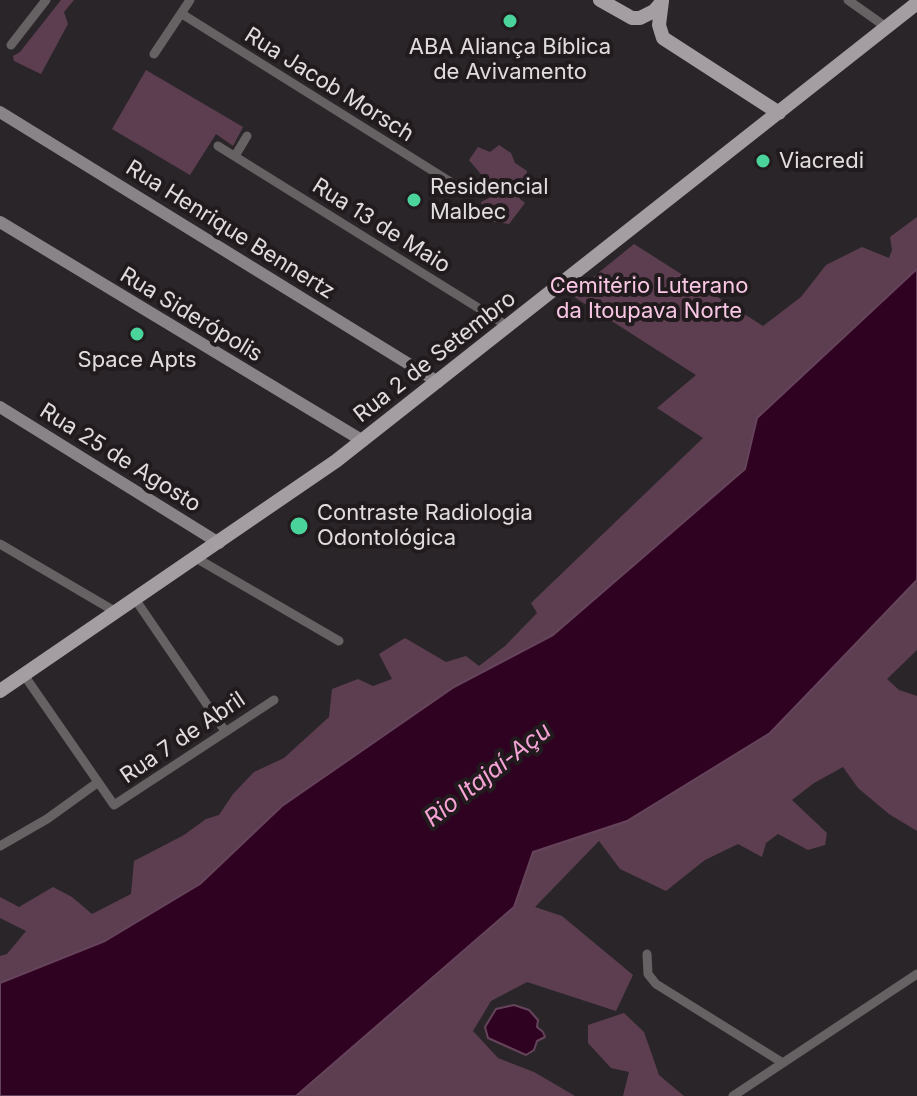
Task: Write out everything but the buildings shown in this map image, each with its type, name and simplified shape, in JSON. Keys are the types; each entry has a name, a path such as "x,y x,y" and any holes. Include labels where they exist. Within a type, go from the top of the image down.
{"main road":[{"path":"600,0 632,18 648,16 663,1"},
{"path":"663,1 659,25 663,38 779,113"},
{"name":"Rua 2 de Setembro","path":"0,691 363,441 917,3"}],"street":[{"path":"11,45 46,0"},
{"path":"154,54 190,0"},
{"path":"848,0 886,27"},
{"name":"Rua Jacob Morsch","path":"182,14 457,186"},
{"name":"Rua Henrique Bennertz","path":"0,112 438,382"},
{"path":"235,156 247,136"},
{"name":"Rua 13 de Maio","path":"218,146 509,327"},
{"name":"Rua Siderópolis","path":"0,222 363,441"},
{"name":"Rua 25 de Agosto","path":"0,407 219,543"},
{"path":"0,544 116,612"},
{"path":"196,558 339,641"},
{"path":"135,599 225,731"},
{"path":"0,846 47,819 97,783 24,675"},
{"name":"Rua 7 de Abril","path":"97,783 116,805 274,700"},
{"path":"647,954 648,974 656,984 783,1063"},
{"path":"733,1096 917,974"}],"green space":[{"path":"61,0 74,0 64,12 68,24 41,74 14,61 13,56 20,52"},
{"path":"146,70 243,127 233,146 216,134 190,175 112,129"},
{"path":"499,145 527,171 526,182 519,189 520,199 525,203 509,224 489,221 481,202 491,197 485,179 469,160 478,147 490,152"},
{"name":"Cemitério Luterano da Itoupava Norte","path":"917,217 917,269 757,418 745,469 553,635 454,687 282,806 200,884 105,941 0,983 0,956 7,954 26,931 0,918 0,897 19,907 53,887 72,897 92,914 131,894 134,861 184,835 206,819 219,815 254,772 284,758 329,717 332,689 358,679 373,686 392,679 379,654 405,638 446,662 466,656 479,666 505,646 537,613 531,603 703,438 657,408 696,375 571,295 634,244 763,326 801,297 826,265 862,247 889,258 892,250 890,237"},
{"path":"917,580 917,650 887,679 899,690 917,696 917,831 889,814 858,788 843,767 792,800 827,833 825,845 808,850 778,834 766,843 762,857 738,844 705,860 666,891 620,869 599,841 535,907 562,916 633,975 616,1011 527,982 491,1001 473,1031 498,1058 534,1072 575,1096 296,1096 514,908 533,852 627,821 770,733"},
{"path":"624,1013 644,1032 659,1075 684,1096 623,1096 629,1072 611,1068 588,1043 588,1025"}],"water":[{"name":"Rio Itajaí-Açu","path":"917,269 917,580 770,733 627,821 533,852 514,907 296,1096 0,1096 0,983 105,941 200,884 282,806 454,687 553,635 745,469 757,418"},
{"path":"514,1005 529,1010 538,1020 537,1027 545,1037 537,1041 534,1050 526,1055 488,1038 485,1027 496,1009"}],"place":[{"name":"ABA Aliança Bíblica de Avivamento","path":"510,21"},
{"name":"Viacredi","path":"763,161"},
{"name":"Residencial Malbec","path":"414,200"},
{"name":"Space Apts","path":"137,334"},
{"name":"Contraste Radiologia Odontológica","path":"299,526"}]}
